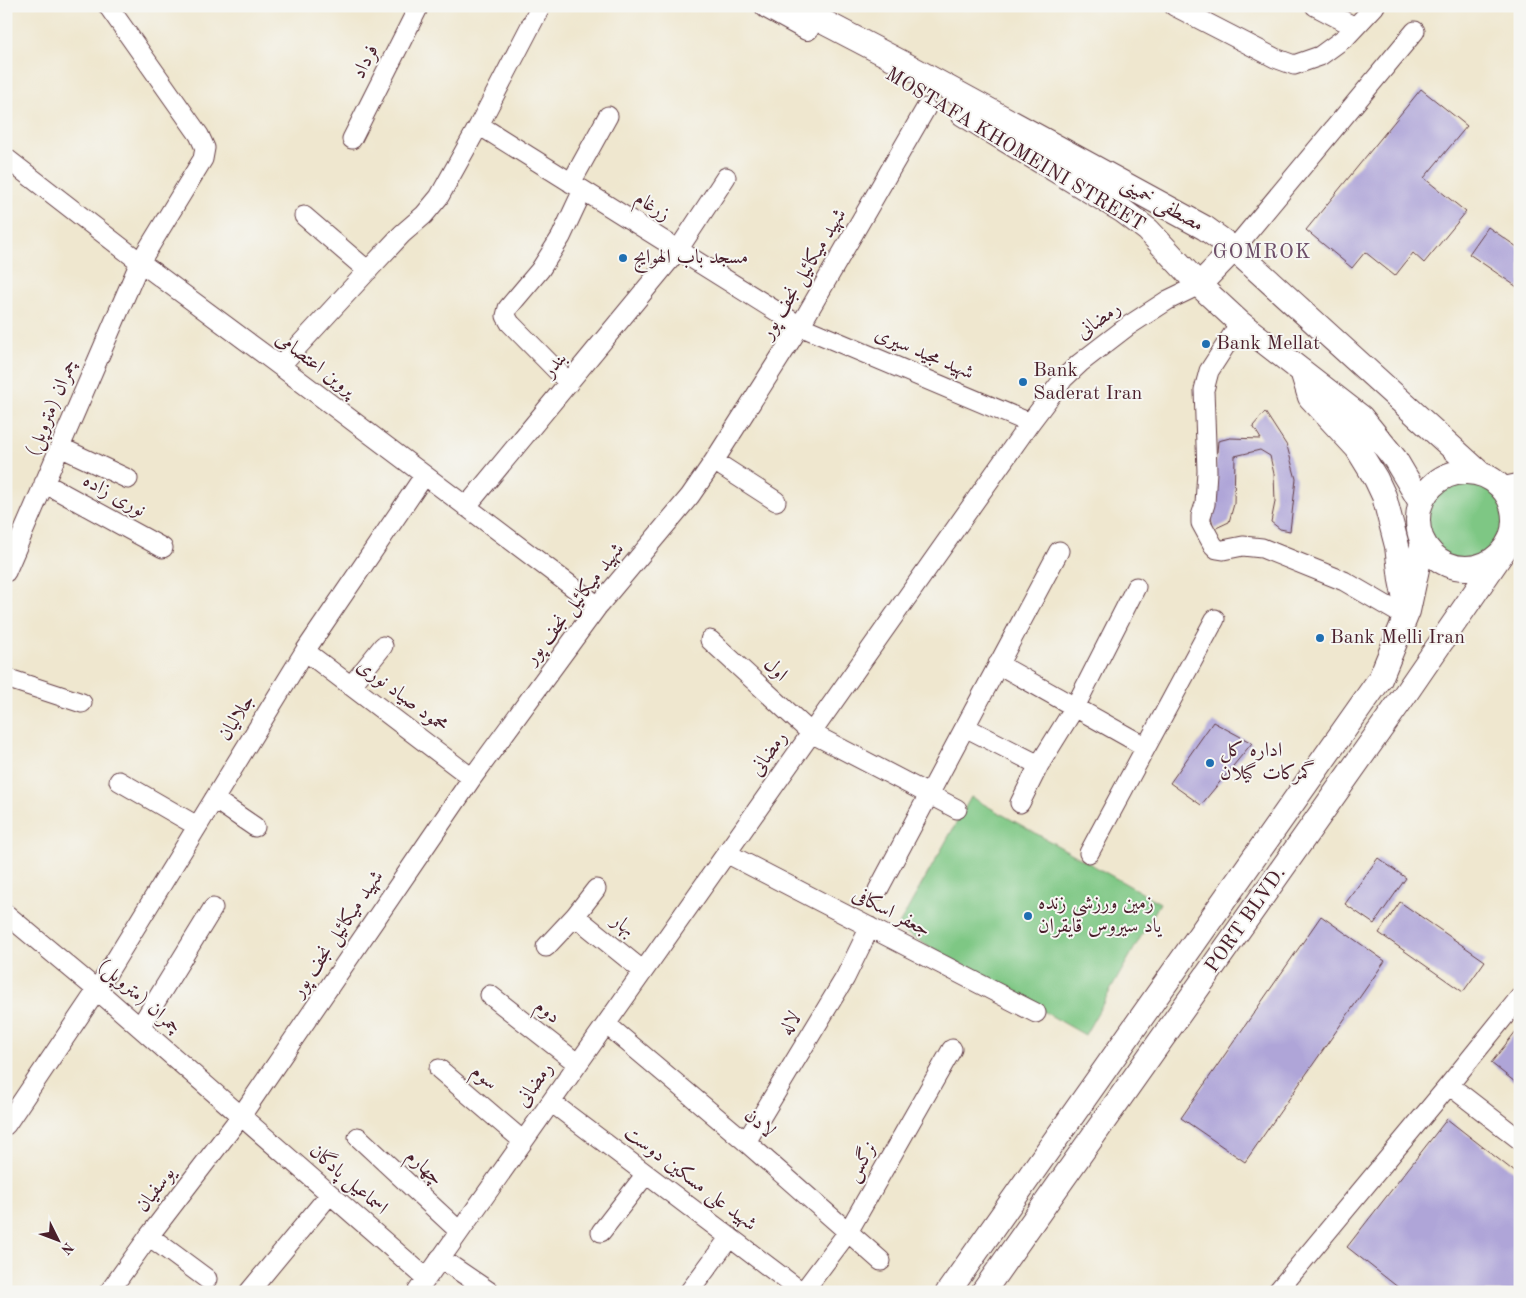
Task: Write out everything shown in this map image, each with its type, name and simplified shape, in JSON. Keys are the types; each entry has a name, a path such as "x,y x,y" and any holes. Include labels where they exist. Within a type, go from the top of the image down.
{"main road":[{"name":"MOSTAFA KHOMEINI STREET","path":"767,6 933,96 1123,211 1148,230 1199,284 1240,323"},
{"name":"مصطفی خمینی","path":"793,6 908,66 1205,228 1234,249 1481,474"},
{"path":"1199,284 1234,249"},
{"path":"1240,323 1361,416 1395,459 1421,504"},
{"path":"1302,371 1310,397 1357,448 1384,496 1397,546 1407,614"},
{"path":"1469,472 1481,474 1510,485 1508,497 1517,515 1513,533 1507,546 1489,562 1477,567 1451,566 1430,552 1423,541 1419,529 1418,516 1421,504 1431,488 1445,476 1469,472"},
{"name":"PORT BLVD.","path":"948,1292 1380,680 1407,614 1423,541"},
{"name":"PORT BLVD.","path":"983,1292 1404,696 1507,546"},
{"path":"1131,1033 1155,1049"}],"street":[{"name":"چمران (متروپل)","path":"6,572 140,262 204,159 204,148 199,136 108,6"},
{"name":"فرداد","path":"352,139 420,6"},
{"path":"280,366 402,234 424,215 439,197 541,6"},
{"path":"1174,6 1275,58 1294,65 1320,56 1346,37 1375,6"},
{"path":"1316,6 1355,27"},
{"path":"1234,249 1416,31"},
{"name":"شهید میکائیل نجف پور","path":"241,1116 472,778 598,606 690,496 714,461 800,326 926,108"},
{"path":"569,383 510,323 506,316 508,308 540,270 555,246 577,187 608,116"},
{"name":"زرغام","path":"479,125 800,326"},
{"name":"پروین اعتصامی","path":"6,158 140,262 598,606"},
{"name":"بندر","path":"466,507 678,250 726,177"},
{"path":"304,216 368,271"},
{"name":"رمضانی","path":"422,1285 1030,422 1064,378 1080,363 1128,326 1168,300 1199,284"},
{"path":"1240,323 1209,371 1204,390 1208,472 1201,523 1213,545 1217,549 1223,550 1243,546 1262,548 1344,581 1407,614"},
{"name":"شهید مجید سیری","path":"800,326 1030,422"},
{"path":"60,447 128,479"},
{"path":"714,461 776,501"},
{"name":"جلالیان","path":"6,1125 97,990 305,651 424,476"},
{"name":"نوری زاده","path":"44,484 163,548"},
{"path":"878,890 1059,551"},
{"path":"1020,803 1039,766 1075,707 1136,587"},
{"path":"1089,854 1215,618"},
{"name":"اول","path":"710,640 811,733 957,809"},
{"path":"351,686 383,646"},
{"name":"محمود صیاد نوری","path":"305,651 472,778"},
{"path":"998,664 1146,747"},
{"path":"6,678 82,703"},
{"path":"965,727 1039,766"},
{"path":"119,781 197,826"},
{"path":"214,799 255,827"},
{"name":"جعفر اسکافی","path":"726,853 1036,1013"},
{"path":"546,947 596,889"},
{"path":"140,1027 213,908"},
{"name":"چمران (متروپل)","path":"6,914 97,990 241,1116"},
{"name":"بهار","path":"574,916 643,971"},
{"name":"لاله","path":"746,1142 845,978 870,927"},
{"name":"دوم","path":"490,995 578,1064"},
{"path":"1277,1292 1520,997"},
{"name":"لادن","path":"606,1024 746,1142 881,1261"},
{"name":"نرگس","path":"802,1292 848,1232 952,1050"},
{"name":"سوم","path":"439,1069 523,1141"},
{"path":"1449,1085 1520,1140"},
{"name":"شهید علی مسکین دوست","path":"551,1102 802,1292"},
{"name":"اسماعیل پادگان","path":"241,1116 330,1194 422,1285"},
{"name":"یوسفیان","path":"109,1292 149,1236 241,1116"},
{"name":"چهارم","path":"358,1137 459,1231"},
{"path":"601,1232 646,1174"},
{"path":"249,1292 330,1194"},
{"path":"149,1236 207,1279"},
{"path":"689,1292 730,1237"},
{"path":"440,1258 490,1292"}],"green space":[{"path":"1466,479 1482,482 1495,491 1504,504 1507,520 1504,536 1495,549 1482,558 1466,561 1450,558 1437,549 1428,536 1425,520 1428,504 1437,491 1450,482"},
{"name":"زمین ورزشی زنده یاد سیروس قایقران","path":"971,797 1160,903 1085,1035 897,928"}],"building":[{"path":"1421,89 1467,126 1424,178 1466,212 1424,263 1413,253 1395,276 1365,252 1352,268 1306,230"},
{"path":"1488,227 1520,249 1520,289 1469,254"},
{"path":"1265,412 1287,446 1296,479 1290,531 1280,529 1271,522 1275,502 1274,474 1270,456 1260,450 1235,456 1234,504 1229,522 1214,529 1211,517 1218,441 1230,438 1261,439 1253,426"},
{"name":"اداره کل گمرکات گیلان","path":"1213,722 1252,743 1201,805 1170,783"},
{"path":"1378,858 1406,878 1374,924 1345,904"},
{"path":"1400,902 1485,961 1463,992 1379,933"},
{"path":"1321,916 1385,961 1245,1162 1181,1118"},
{"path":"1520,1026 1520,1086 1491,1063"},
{"path":"1447,1119 1520,1176 1520,1292 1404,1292 1347,1247"}],"place":[{"name":"مسجد باب الهوایج","path":"623,258"},
{"name":"Bank Mellat","path":"1206,344"},
{"name":"Bank Saderat Iran","path":"1023,382"},
{"name":"Bank Melli Iran","path":"1320,638"},
{"name":"اداره کل گمرکات گیلان","path":"1210,763"},
{"name":"زمین ورزشی زنده یاد سیروس قایقران","path":"1028,916"}],"district":[{"name":"GOMROK","path":"1262,252"}]}
